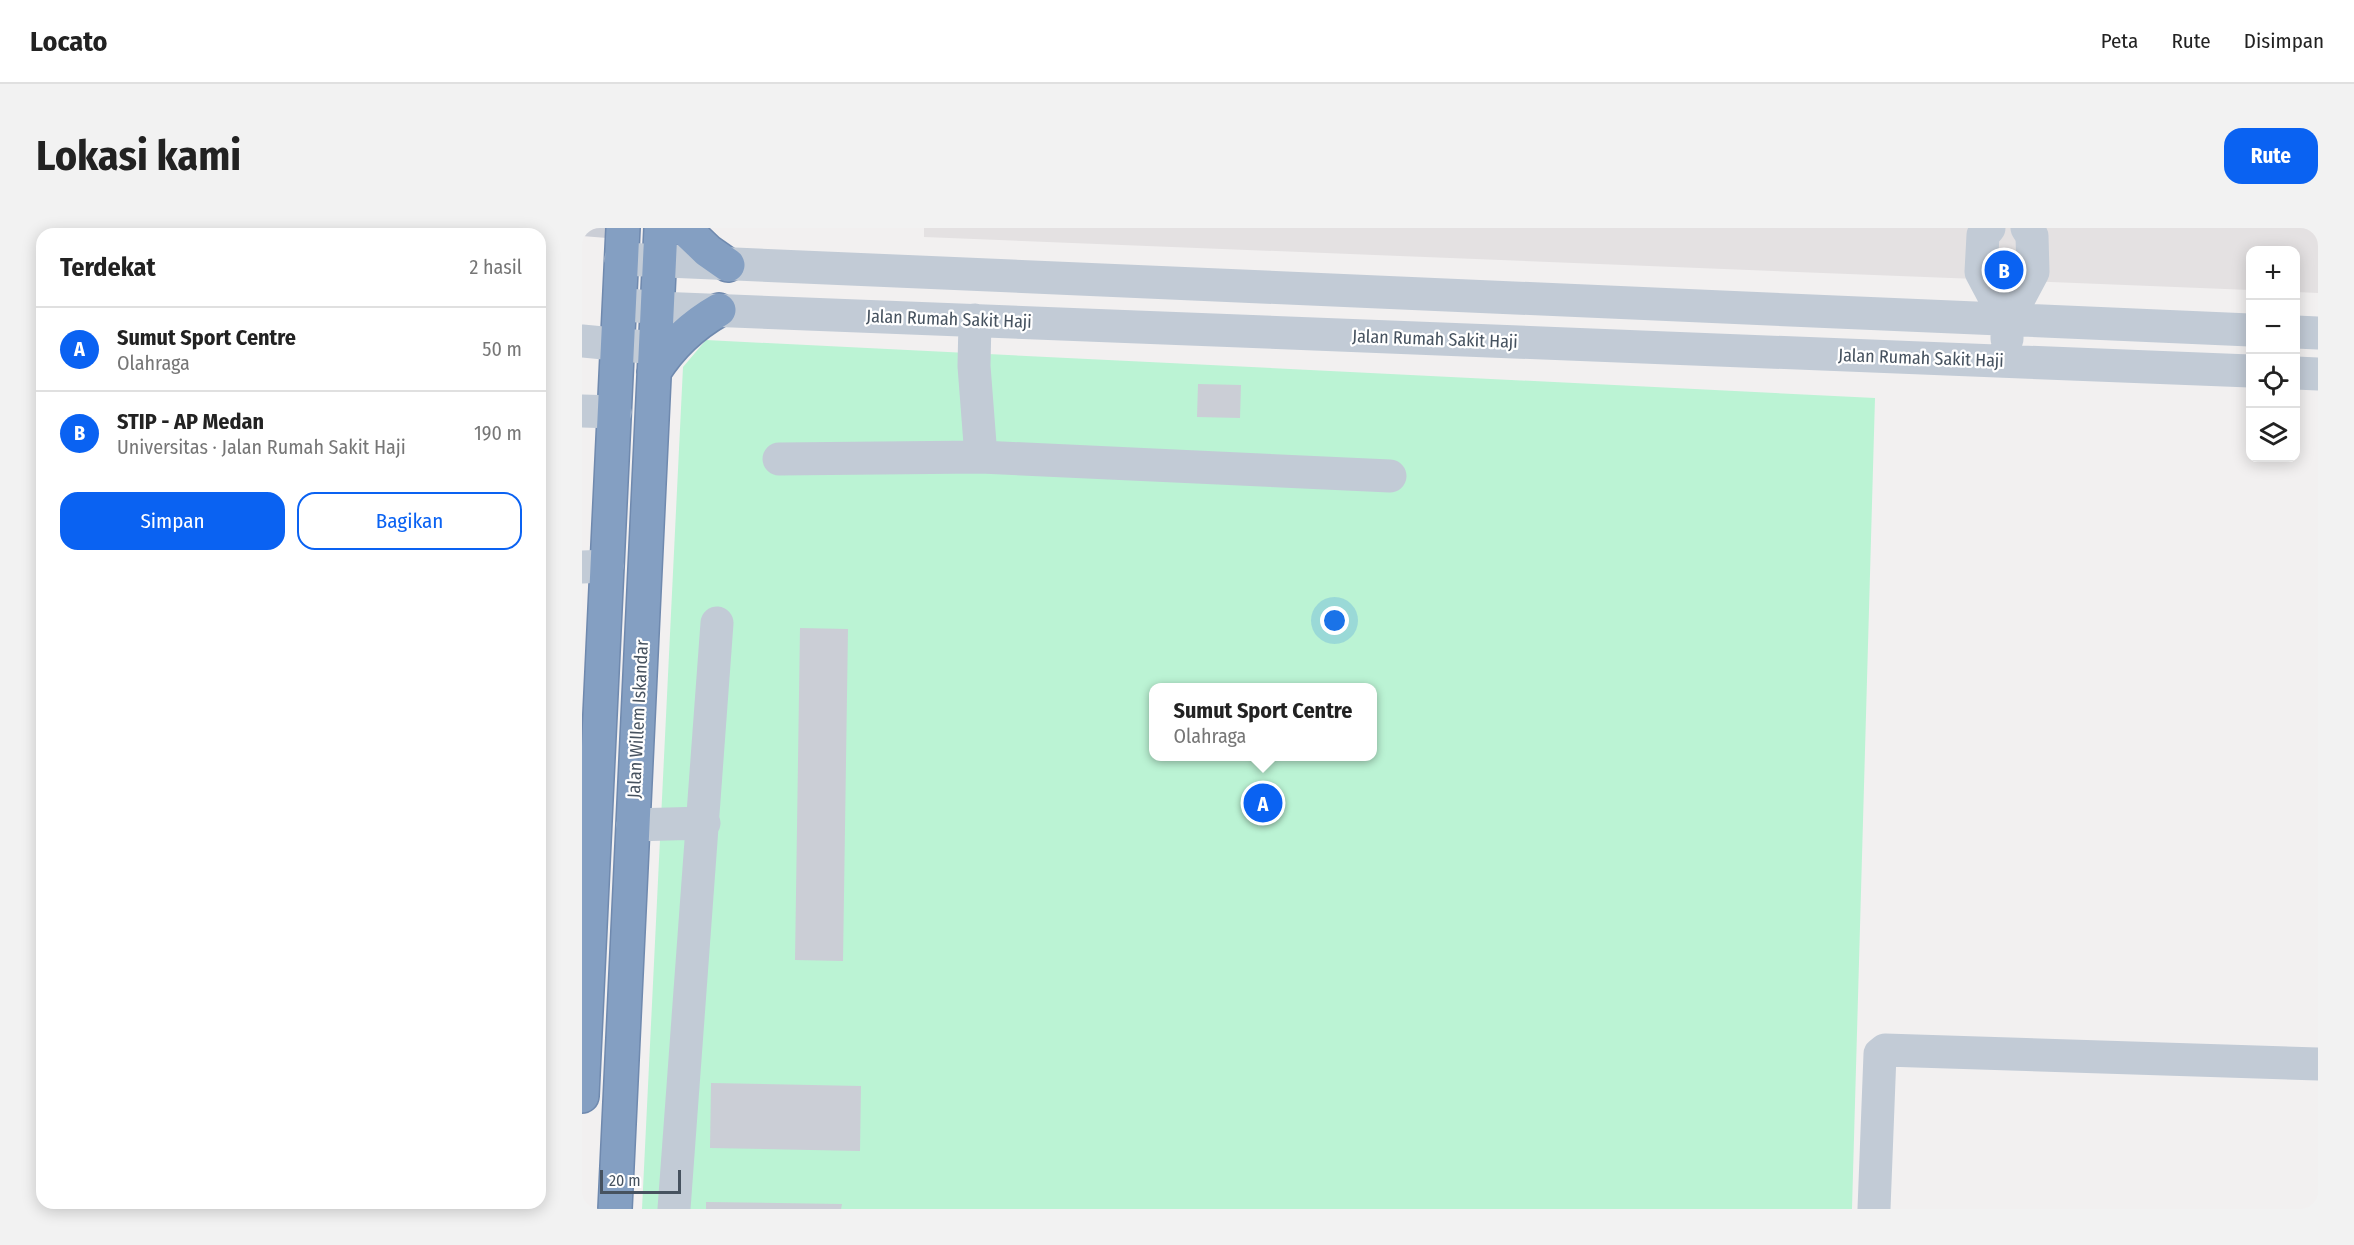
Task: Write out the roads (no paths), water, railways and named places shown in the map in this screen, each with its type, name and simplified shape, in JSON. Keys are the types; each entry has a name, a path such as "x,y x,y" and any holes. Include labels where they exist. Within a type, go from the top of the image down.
{"highway":[{"name":"Jalan Willem Iskandar","path":"615,1209 661,228"},
{"path":"684,228 708,251 728,265"},
{"name":"Jalan Willem Iskandar","path":"582,1096 594,567 615,412 622,244"},
{"path":"655,360 663,357 688,330 719,310"}],"street":[{"path":"1989,228 1983,235 1981,272 2007,321"},
{"path":"2006,362 2007,321 2033,272 2032,236 2027,228"},
{"path":"622,244 659,262 2246,330"},
{"name":"Jalan Rumah Sakit Haji","path":"620,304 657,308 2246,371"},
{"path":"975,320 974,366 981,457"},
{"path":"2300,332 2318,333"},
{"path":"582,341 618,344 655,360"},
{"path":"2300,373 2318,374"},
{"path":"582,411 615,412"},
{"path":"779,459 981,457 1390,476"},
{"path":"674,1209 717,623"},
{"path":"633,825 704,823"},
{"path":"1874,1209 1880,1054 1884,1050 2318,1064"}],"place":[{"name":"STIP - AP Medan","path":"2004,270"},
{"name":"Sumut Sport Centre","path":"1263,803"}]}
